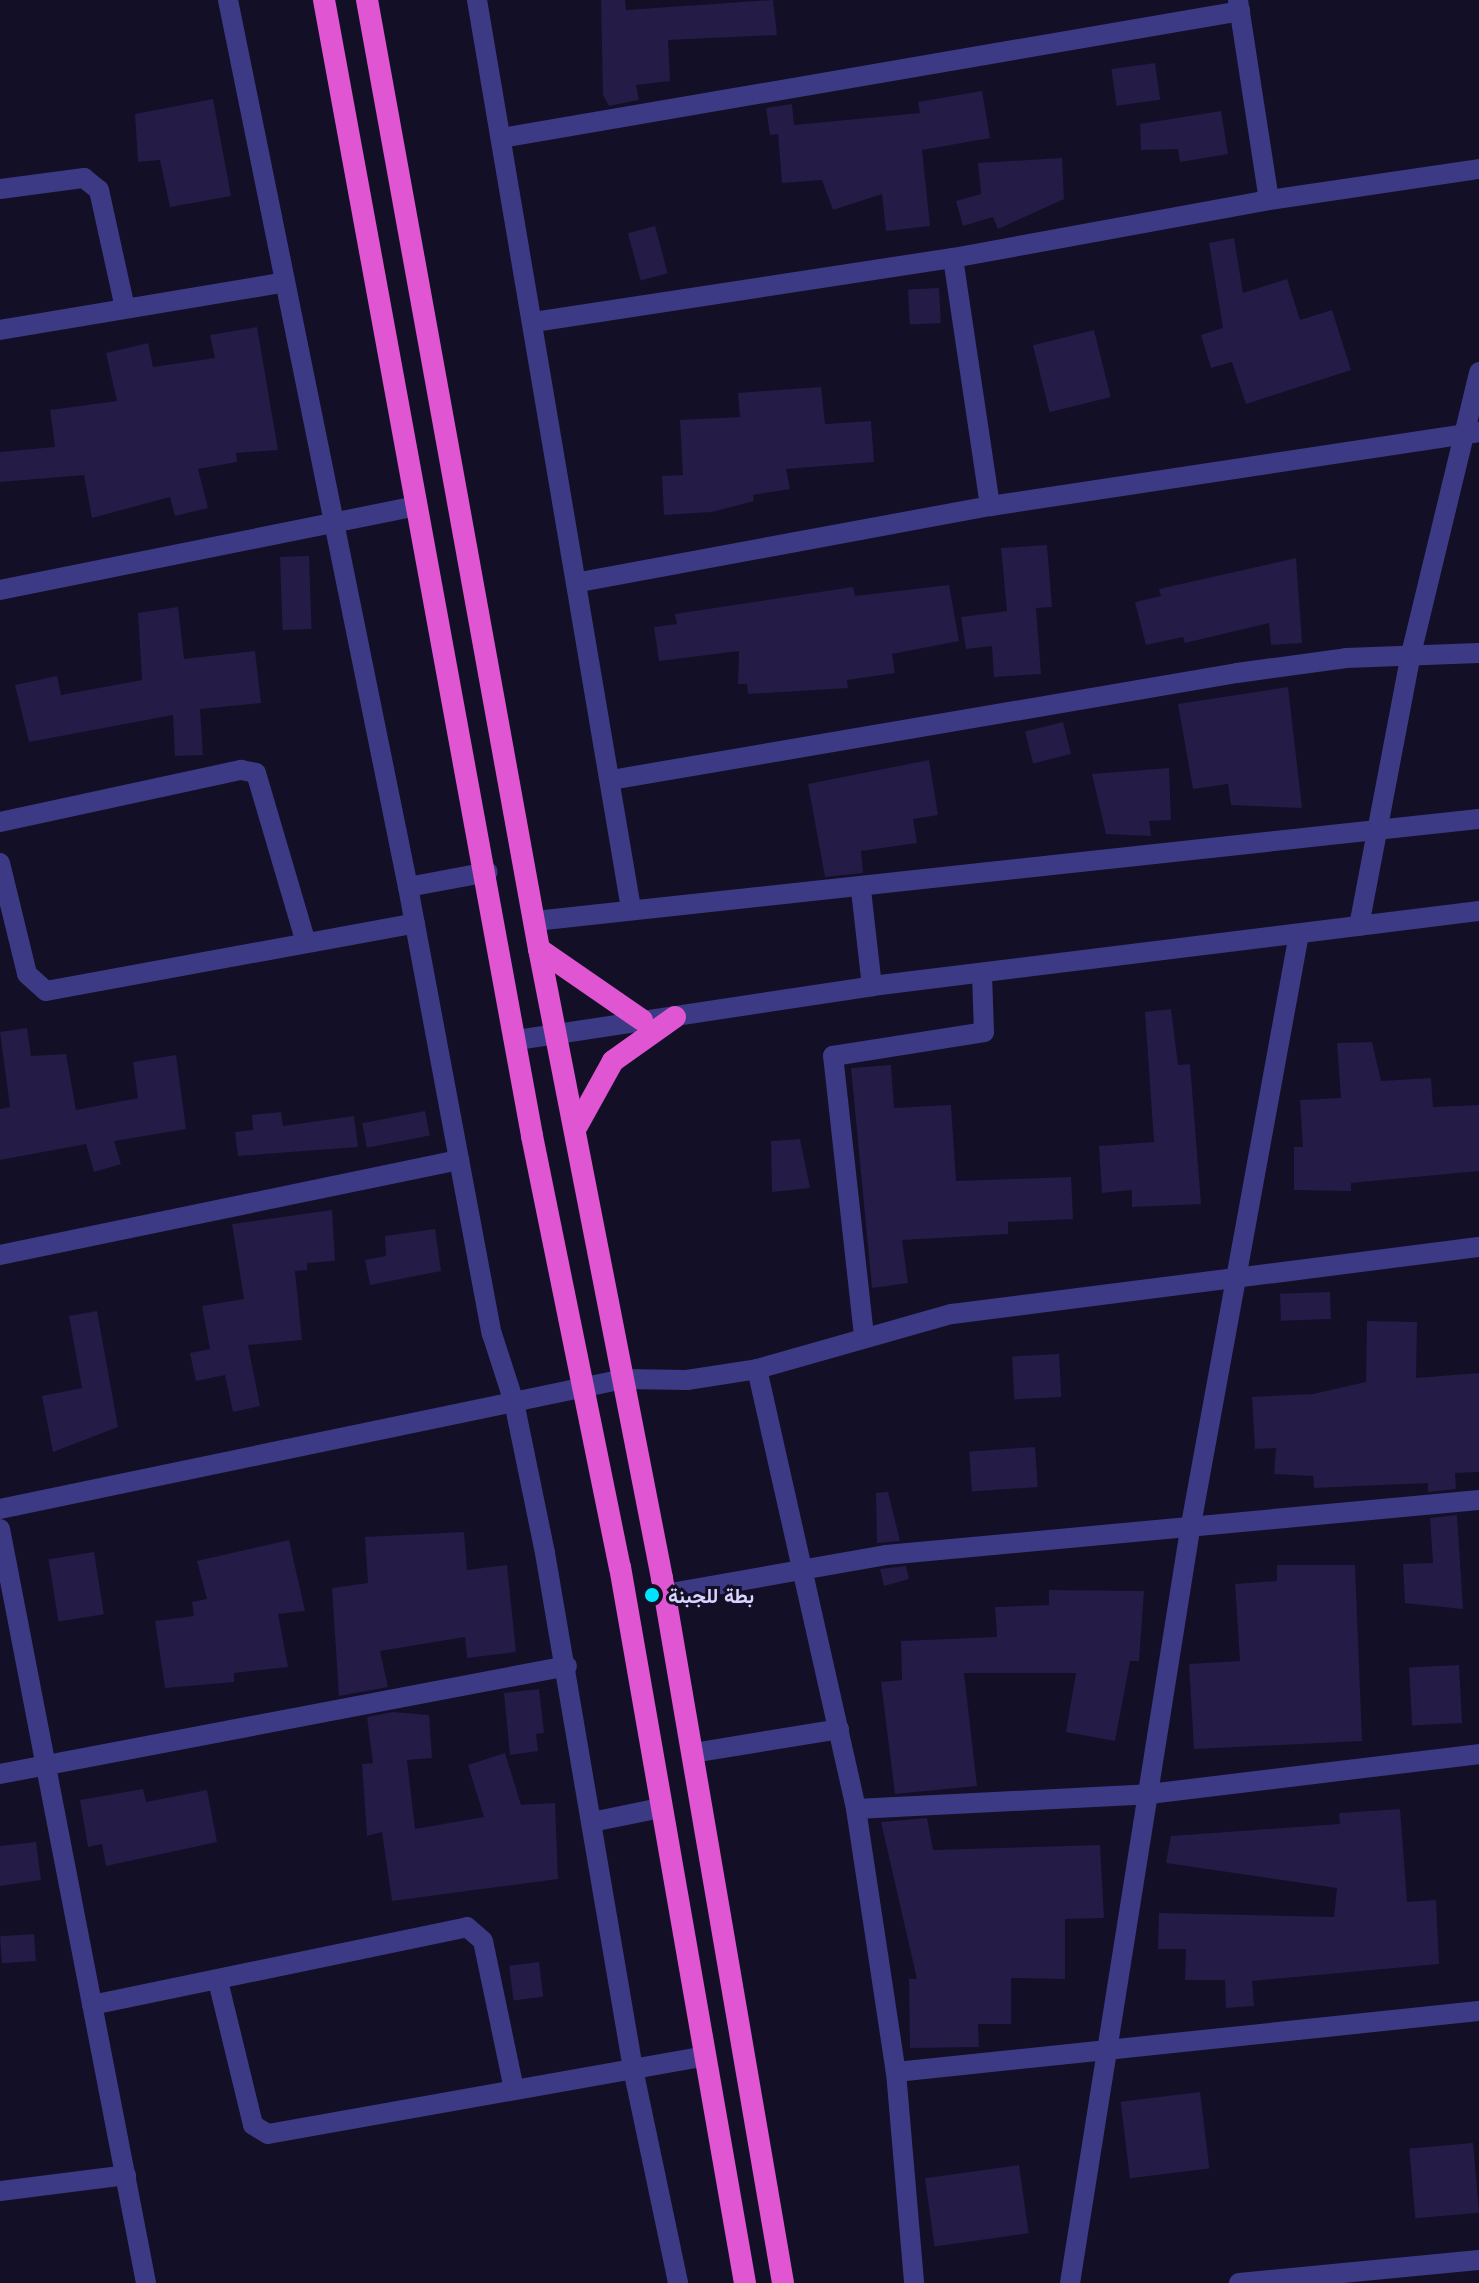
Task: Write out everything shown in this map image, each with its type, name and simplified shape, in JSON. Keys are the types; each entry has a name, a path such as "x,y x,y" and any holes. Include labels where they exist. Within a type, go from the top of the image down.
{"highway":[{"path":"324,0 415,506 488,872 583,1386 745,2283"},
{"path":"367,0 539,949 559,1032 665,1594 783,2283"},
{"path":"539,949 642,1020"},
{"path":"577,1128 613,1061 675,1017"}],"street":[{"path":"228,0 281,283 335,522 408,887 492,1334 514,1402 567,1666 633,2069 678,2283"},
{"path":"477,0 580,582 631,909"},
{"path":"502,138 1239,6 1269,200"},
{"path":"534,322 953,258 1269,200 1479,169"},
{"path":"0,189 84,178 99,190 125,308"},
{"path":"953,258 990,506"},
{"path":"0,330 281,283"},
{"path":"1359,926 1411,654 1472,432 1479,372"},
{"path":"580,582 990,506 1472,432"},
{"path":"0,590 415,506"},
{"path":"611,780 1237,673 1411,654 1479,653"},
{"path":"0,822 241,770 256,773 305,939"},
{"path":"535,921 631,909 861,890 1479,819"},
{"path":"0,863 27,974 46,991 305,939 415,923"},
{"path":"408,887 488,872"},
{"path":"861,890 872,986"},
{"path":"517,1040 872,986 1479,911"},
{"path":"1070,2283 1190,1530 1299,934"},
{"path":"864,1336 833,1056 984,1032 982,974"},
{"path":"0,1255 459,1160"},
{"path":"0,1509 583,1386 624,1379 687,1380 757,1369 864,1336 952,1314 1236,1274 1479,1247"},
{"path":"757,1369 806,1567 856,1809 896,2072 914,2283"},
{"path":"665,1594 806,1567 1479,1500"},
{"path":"0,1529 49,1764 146,2283"},
{"path":"0,1774 567,1666"},
{"path":"693,1753 839,1729"},
{"path":"856,1809 1149,1794 1479,1754"},
{"path":"592,1822 660,1808"},
{"path":"92,2005 467,1927 483,1941 514,2090"},
{"path":"218,1981 253,2125 268,2134 704,2056"},
{"path":"896,2072 1104,2055 1479,2011"},
{"path":"0,2191 126,2175"},
{"path":"1239,2283 1479,2260"}],"building":[{"path":"601,0 625,0 626,10 773,0 777,35 668,40 670,81 636,85 639,100 609,106 603,95"},
{"path":"1155,63 1160,100 1117,106 1111,69"},
{"path":"982,91 990,138 922,150 930,226 886,231 882,194 833,210 822,180 782,183 778,134 770,135 766,108 792,104 794,125 920,113 918,102"},
{"path":"213,99 231,196 170,207 160,160 138,162 135,114"},
{"path":"1221,111 1228,154 1180,162 1178,149 1141,150 1140,124"},
{"path":"1062,158 1064,199 998,229 993,217 963,226 956,201 981,194 978,163"},
{"path":"655,226 668,273 641,281 628,233"},
{"path":"1234,238 1243,293 1287,279 1300,320 1332,310 1351,370 1246,404 1232,362 1211,368 1201,335 1223,328 1209,243"},
{"path":"939,288 941,323 910,325 908,290"},
{"path":"257,327 278,450 236,453 237,462 198,469 208,508 175,516 170,497 92,518 84,475 0,482 0,452 55,447 50,410 117,401 106,353 148,343 153,367 215,358 210,335"},
{"path":"1094,330 1111,397 1050,412 1033,345"},
{"path":"821,387 825,424 871,421 874,462 786,469 790,489 753,495 754,501 712,512 664,515 662,476 683,475 680,420 740,417 738,393"},
{"path":"1047,545 1052,607 1036,608 1041,674 994,677 992,646 966,649 961,617 1007,611 1001,548"},
{"path":"309,556 312,629 283,630 280,557"},
{"path":"1296,558 1302,643 1271,645 1269,623 1185,643 1183,637 1146,645 1135,602 1161,596 1159,589"},
{"path":"949,585 959,641 892,654 895,673 847,680 848,688 748,694 747,684 738,684 739,651 659,661 654,627 677,624 675,614 853,587 855,596"},
{"path":"178,607 184,659 255,651 261,703 200,709 203,755 175,756 173,715 29,742 15,685 57,676 61,695 142,680 138,613"},
{"path":"1288,687 1302,808 1231,805 1228,784 1193,789 1178,704"},
{"path":"1063,722 1071,754 1033,763 1025,731"},
{"path":"929,760 938,815 913,819 917,843 861,851 863,873 825,877 808,784"},
{"path":"1169,768 1171,820 1149,821 1151,836 1106,834 1092,774"},
{"path":"1171,1009 1178,1065 1190,1064 1201,1204 1132,1207 1132,1190 1102,1193 1099,1146 1154,1142 1145,1012"},
{"path":"27,1028 31,1056 66,1054 76,1110 138,1098 133,1062 176,1055 186,1129 114,1141 121,1164 94,1172 86,1144 0,1160 0,1109 10,1107 0,1032"},
{"path":"1372,1042 1381,1081 1431,1078 1433,1107 1479,1105 1479,1171 1351,1183 1351,1191 1294,1190 1294,1147 1303,1147 1300,1100 1341,1098 1337,1043"},
{"path":"891,1065 894,1108 951,1105 956,1181 1071,1177 1073,1219 1008,1222 1008,1234 902,1240 908,1283 872,1288 851,1068"},
{"path":"425,1111 430,1136 367,1148 362,1123"},
{"path":"281,1112 283,1126 354,1116 358,1147 238,1156 235,1132 253,1130 252,1115"},
{"path":"800,1139 810,1188 772,1192 771,1141"},
{"path":"332,1210 335,1261 307,1263 307,1270 295,1271 302,1340 248,1345 260,1406 233,1412 225,1375 196,1381 190,1353 210,1349 202,1306 244,1299 232,1224"},
{"path":"435,1229 441,1271 370,1285 365,1260 386,1256 385,1236"},
{"path":"1330,1292 1331,1319 1281,1321 1280,1294"},
{"path":"97,1311 118,1427 53,1452 42,1396 82,1388 69,1316"},
{"path":"1367,1321 1417,1322 1416,1378 1479,1373 1479,1472 1455,1473 1456,1489 1428,1492 1428,1483 1314,1488 1313,1476 1274,1474 1276,1448 1255,1449 1252,1397 1313,1394 1366,1382"},
{"path":"1059,1354 1061,1397 1014,1399 1012,1356"},
{"path":"1035,1447 1038,1487 972,1492 969,1452"},
{"path":"888,1492 900,1541 877,1543 876,1493"},
{"path":"1457,1515 1463,1609 1405,1603 1403,1564 1433,1563 1430,1518"},
{"path":"464,1532 467,1570 507,1565 516,1652 467,1658 465,1637 380,1651 388,1687 339,1696 332,1588 368,1583 365,1537"},
{"path":"289,1540 305,1611 278,1614 288,1667 234,1673 234,1682 165,1688 155,1621 194,1616 192,1602 207,1599 197,1561"},
{"path":"94,1552 104,1614 58,1621 49,1559"},
{"path":"1277,1565 1355,1565 1362,1741 1194,1749 1189,1664 1240,1661 1235,1584 1277,1581"},
{"path":"906,1566 909,1579 884,1586 880,1569"},
{"path":"1049,1590 1144,1591 1139,1661 1130,1661 1115,1741 1066,1732 1076,1673 964,1673 977,1786 895,1794 881,1682 902,1680 901,1641 997,1637 995,1607 1049,1605"},
{"path":"1459,1665 1462,1723 1412,1726 1409,1668"},
{"path":"539,1689 544,1733 536,1734 538,1751 510,1755 504,1693"},
{"path":"393,1712 429,1715 432,1758 407,1760 415,1829 484,1817 468,1765 505,1753 521,1805 555,1803 558,1879 392,1901 382,1832 367,1836 362,1764 373,1763 367,1717"},
{"path":"143,1789 146,1802 207,1790 217,1842 106,1866 102,1844 88,1847 80,1800"},
{"path":"1400,1809 1407,1902 1436,1900 1439,1964 1252,1981 1254,2006 1226,2008 1225,1980 1185,1980 1186,1949 1158,1949 1159,1913 1334,1917 1337,1888 1166,1863 1171,1836 1340,1824 1339,1813"},
{"path":"927,1818 933,1850 1100,1845 1104,1918 1065,1919 1065,1979 1011,1978 1011,2024 978,2024 979,2047 910,2048 909,1979 917,1979 881,1822"},
{"path":"36,1842 41,1880 0,1886 0,1846"},
{"path":"34,1934 36,1961 2,1963 0,1936"},
{"path":"539,1962 543,1997 513,2000 509,1966"},
{"path":"1200,2092 1209,2168 1130,2178 1121,2102"},
{"path":"1473,2143 1479,2213 1415,2218 1409,2149"},
{"path":"1019,2165 1029,2233 935,2247 925,2178"}],"place":[{"name":"بطة للجبنة","path":"652,1595"}]}
